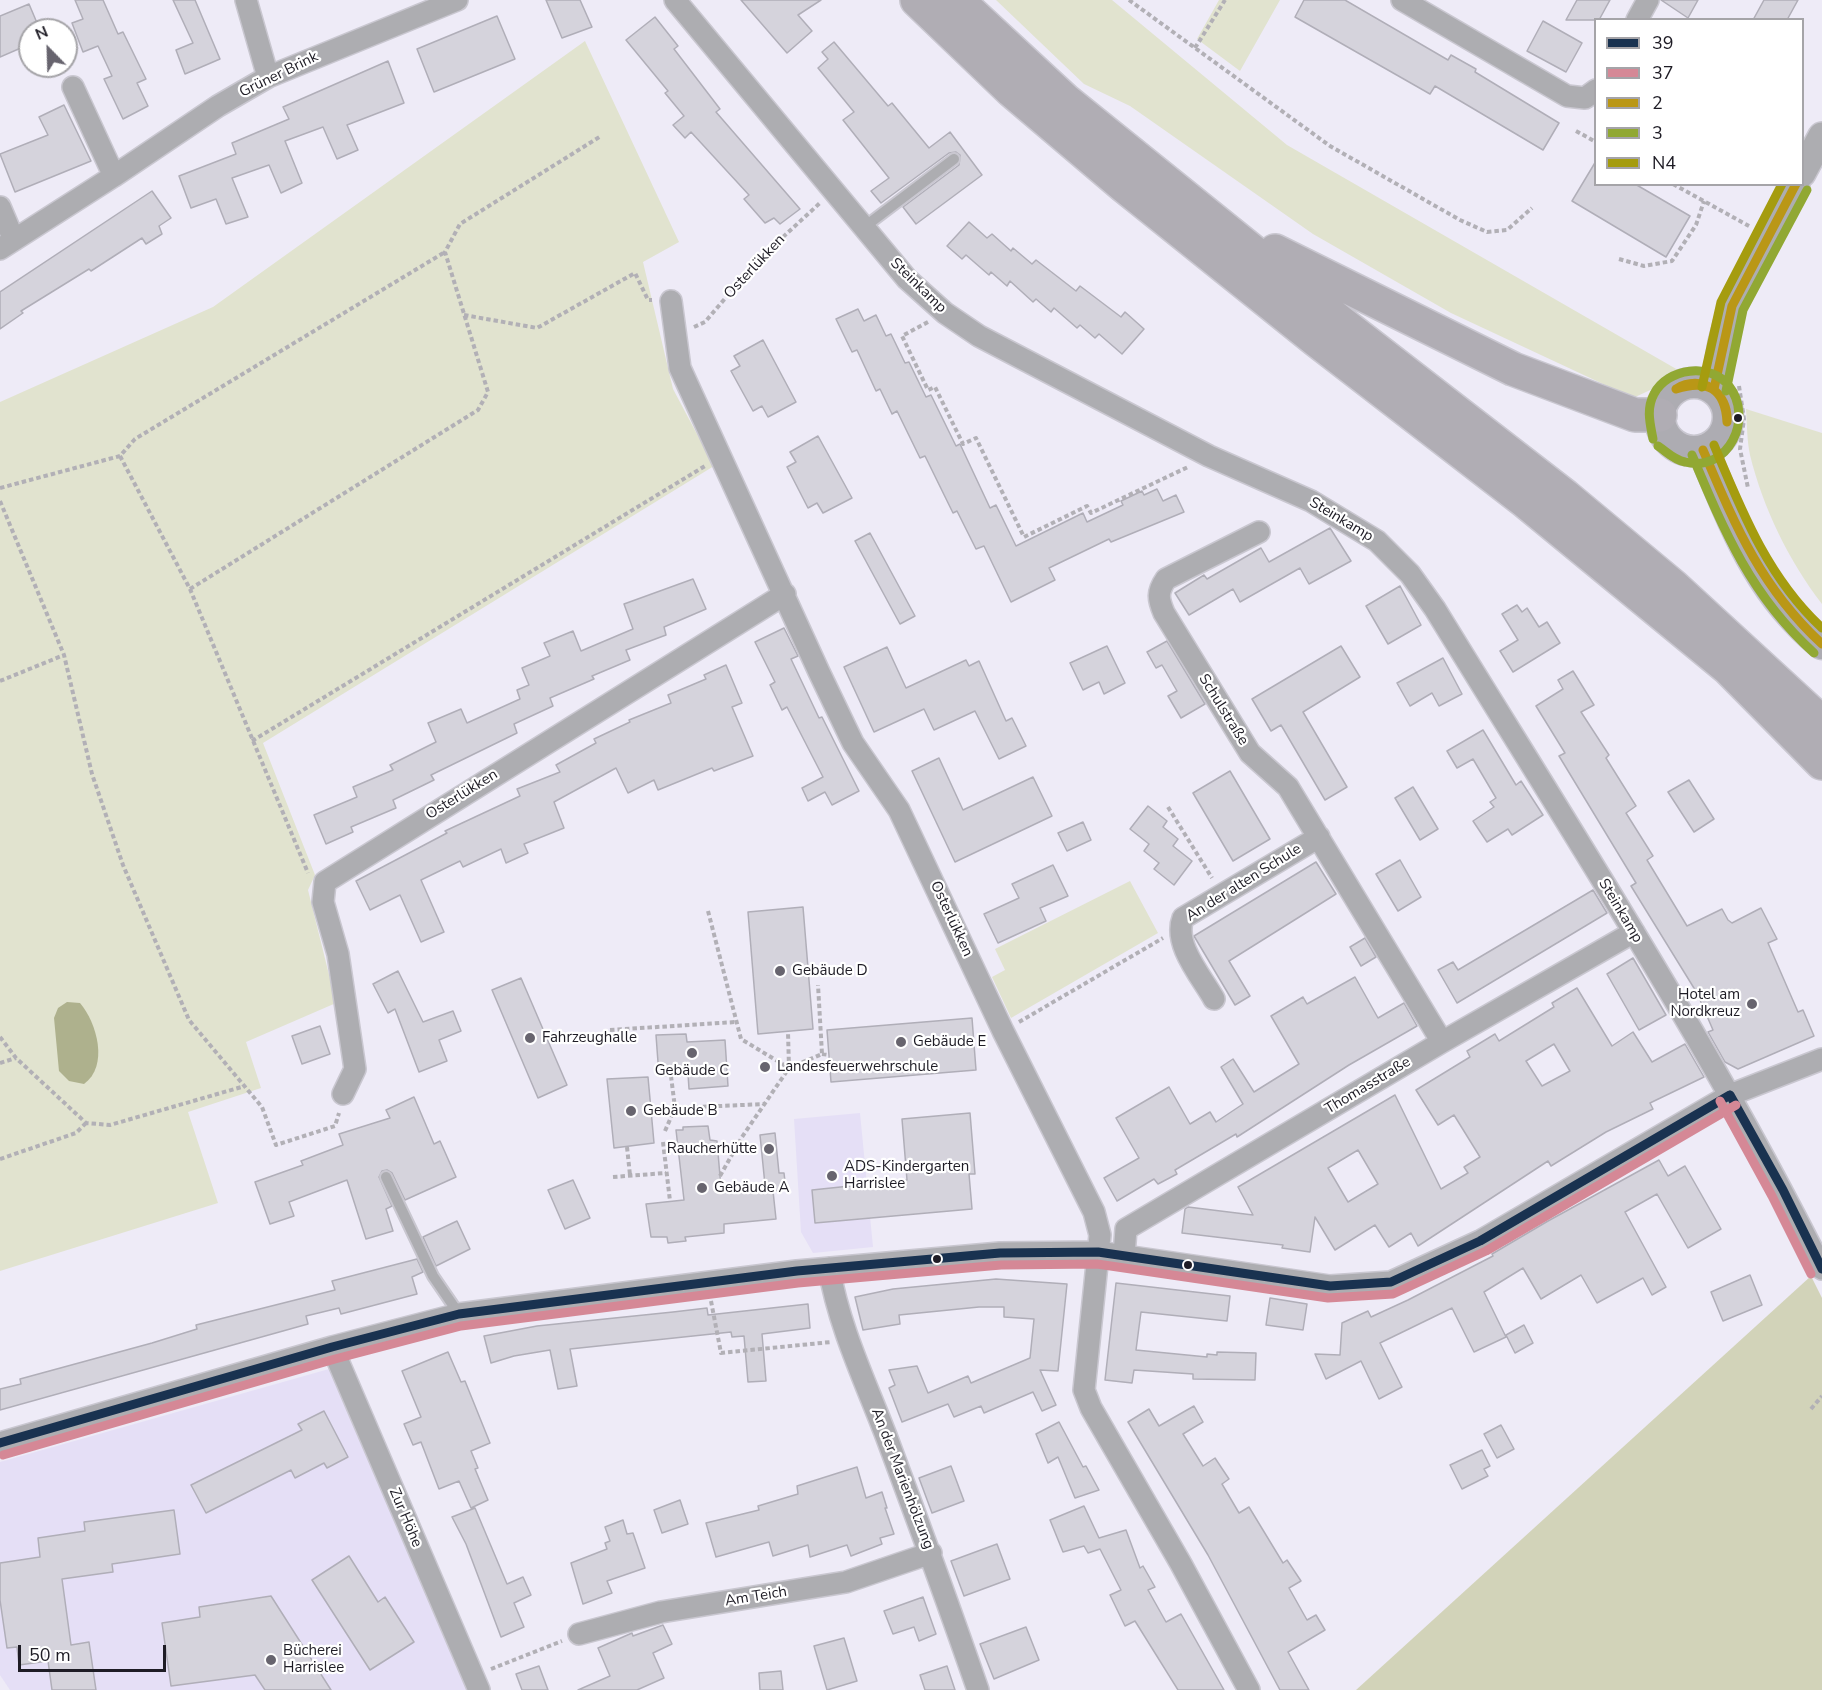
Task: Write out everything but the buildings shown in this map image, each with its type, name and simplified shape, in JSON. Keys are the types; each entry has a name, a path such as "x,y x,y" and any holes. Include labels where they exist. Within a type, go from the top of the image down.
{"highway":[{"path":"917,0 1012,91 1124,186 1316,340 1526,502 1728,668 1822,763"},
{"path":"957,0 1065,100 1339,321 1565,496 1673,586 1822,723"},
{"path":"1212,218 1402,316 1513,369 1635,415 1660,415"}],"main road":[{"path":"1694,382 1726,385 1726,428 1713,446 1703,450 1682,449 1672,444 1660,426 1660,415 1667,396 1684,384 1694,382"},
{"path":"1703,450 1749,559 1772,594 1801,627 1822,644"}],"street":[{"path":"246,0 268,77"},
{"name":"Grüner Brink","path":"0,207 7,244 218,106 268,77 457,0"},
{"name":"Steinkamp","path":"675,0 863,228 907,279 945,313 979,336 1209,456 1311,501 1377,541 1410,573 1435,609 1634,932 1783,1190 1822,1269"},
{"path":"1402,0 1567,96 1585,98 1594,91"},
{"path":"1638,18 1648,0"},
{"path":"73,87 114,176"},
{"path":"1804,171 1822,136"},
{"path":"1726,385 1722,343 1732,306 1795,186"},
{"name":"Osterlükken","path":"670,301 680,368 853,743 899,810 1003,1031 1094,1212 1100,1235 1084,1390 1091,1408 1181,1564 1249,1690"},
{"name":"Schulstraße","path":"1259,532 1166,579 1159,590 1158,599 1164,613 1250,753 1288,787 1442,1042"},
{"name":"Osterlükken","path":"322,891 325,882 341,870 785,594"},
{"name":"An der alten Schule","path":"1214,999 1181,940 1179,929 1183,918 1319,837"},
{"path":"322,891 338,954 355,1070 343,1094"},
{"name":"Thomasstraße","path":"1124,1255 1126,1229 1442,1042 1634,932"},
{"path":"0,1443 332,1347 459,1314 708,1282 829,1268 1000,1253 1098,1252 1330,1286 1391,1282 1480,1241 1730,1095 1822,1059"},
{"name":"An der Marienhölzung","path":"829,1268 832,1288 849,1340 931,1553 978,1690"},
{"name":"Zur Höhe","path":"332,1347 476,1683"},
{"name":"Am Teich","path":"579,1634 661,1612 846,1582 931,1553"}],"lane":[{"path":"863,228 954,159"},
{"path":"386,1177 433,1276 459,1314"}],"path":[{"path":"1129,0 1330,146 1460,220 1487,232 1507,230 1532,208"},
{"path":"1196,48 1226,0"},
{"path":"1576,131 1594,141"},
{"path":"0,488 120,456 135,439 445,252 460,224 601,136"},
{"path":"1677,186 1769,237"},
{"name":"Osterlükken","path":"675,336 705,322 757,261 832,192"},
{"path":"1619,259 1644,267 1672,261 1696,225 1704,201"},
{"path":"190,589 478,410 488,392 445,252"},
{"path":"464,315 537,328 635,273 648,300 670,301"},
{"path":"945,313 902,336 928,390 935,387 963,444 976,438 1024,537 1088,506 1091,513 1209,456"},
{"path":"1726,385 1744,419 1740,449 1749,494"},
{"path":"120,456 190,589 313,884 322,891"},
{"path":"252,741 721,457"},
{"path":"0,501 64,655 92,774 123,865 189,1020 262,1107 276,1145 335,1126 343,1094"},
{"path":"0,681 64,655"},
{"path":"1168,807 1222,894"},
{"path":"708,911 741,1039 789,1068"},
{"path":"1003,1031 1179,929"},
{"path":"819,985 822,1054"},
{"path":"609,1030 736,1022"},
{"path":"788,1032 789,1068"},
{"path":"0,1037 16,1058 86,1123 110,1125 245,1086"},
{"path":"720,1176 742,1137 789,1068 822,1054 829,1055"},
{"path":"0,1063 16,1058"},
{"path":"665,1131 675,1108 671,1076"},
{"path":"675,1108 765,1104"},
{"path":"0,1159 76,1133 86,1123"},
{"path":"663,1142 670,1201"},
{"path":"627,1147 630,1175"},
{"path":"613,1177 666,1173"},
{"path":"708,1282 721,1353 849,1340"},
{"path":"1811,1409 1822,1396"},
{"path":"476,1683 579,1634"}],"shaded area":[{"path":"996,0 1112,0 1287,145 1685,374 1633,398 1451,313 1313,234 1130,106 1084,84"},
{"path":"1219,0 1280,0 1240,71 1197,39"},
{"path":"585,41 679,242 643,262 673,389 714,466 263,743 315,875 308,890 336,1003 246,1042 261,1088 188,1112 218,1203 0,1271 0,402 213,307"},
{"path":"1746,409 1822,433 1822,604 1788,552 1762,495 1750,455"},
{"path":"1130,881 1158,933 1011,1018 992,977 1005,970 995,949"},
{"path":"67,1002 80,1003 86,1011 98,1044 96,1067 92,1076 84,1084 69,1081 59,1071 54,1018 58,1008"},
{"name":"ADS-Kindergarten Harrislee","path":"860,1113 873,1247 813,1253 801,1232 794,1119"},
{"path":"1811,1276 1822,1298 1822,1690 1356,1690"},
{"path":"329,1369 467,1690 10,1690 0,1675 0,1462"}],"transit line":[{"name":"N4","path":"1702,387 1721,302 1781,186"},
{"name":"2","path":"1714,389 1732,306 1795,186"},
{"name":"3","path":"1726,391 1743,310 1807,190"},
{"name":"3","path":"1653,439 1649,416 1650,405 1660,385 1669,378 1690,371 1701,371 1712,373 1729,386 1736,399 1739,413 1738,427 1725,451 1714,459 1701,463 1685,462 1674,458 1658,446"},
{"name":"2","path":"1676,389 1695,383 1712,389 1724,402 1727,422"},
{"name":"2","path":"1676,389 1697,385 1712,389 1723,401 1727,422"},
{"name":"N4","path":"1714,445 1746,519 1771,566 1803,609 1822,628"},
{"name":"2","path":"1703,450 1739,530 1766,578 1782,601 1822,644"},
{"name":"3","path":"1692,455 1741,561 1773,609 1814,653"},
{"name":"39","path":"1730,1095 1783,1190 1822,1269"},
{"name":"39","path":"0,1443 332,1347 459,1314 797,1271 1000,1253 1098,1252 1330,1286 1391,1282 1480,1241 1730,1095"},
{"name":"37","path":"1720,1101 1811,1274"},
{"name":"37","path":"3,1455 335,1359 461,1326 798,1283 1001,1265 1097,1264 1328,1298 1393,1294 1486,1251 1736,1105"}],"place":[{"name":"Gebäude D","path":"780,971"},
{"name":"Hotel am Nordkreuz","path":"1752,1004"},
{"name":"Fahrzeughalle","path":"530,1038"},
{"name":"Gebäude E","path":"901,1042"},
{"name":"Gebäude C","path":"692,1053"},
{"name":"Landesfeuerwehrschule","path":"765,1067"},
{"name":"Gebäude B","path":"631,1111"},
{"name":"Raucherhütte","path":"769,1149"},
{"name":"ADS-Kindergarten Harrislee","path":"832,1176"},
{"name":"Gebäude A","path":"702,1188"},
{"name":"Bücherei Harrislee","path":"271,1660"}]}
